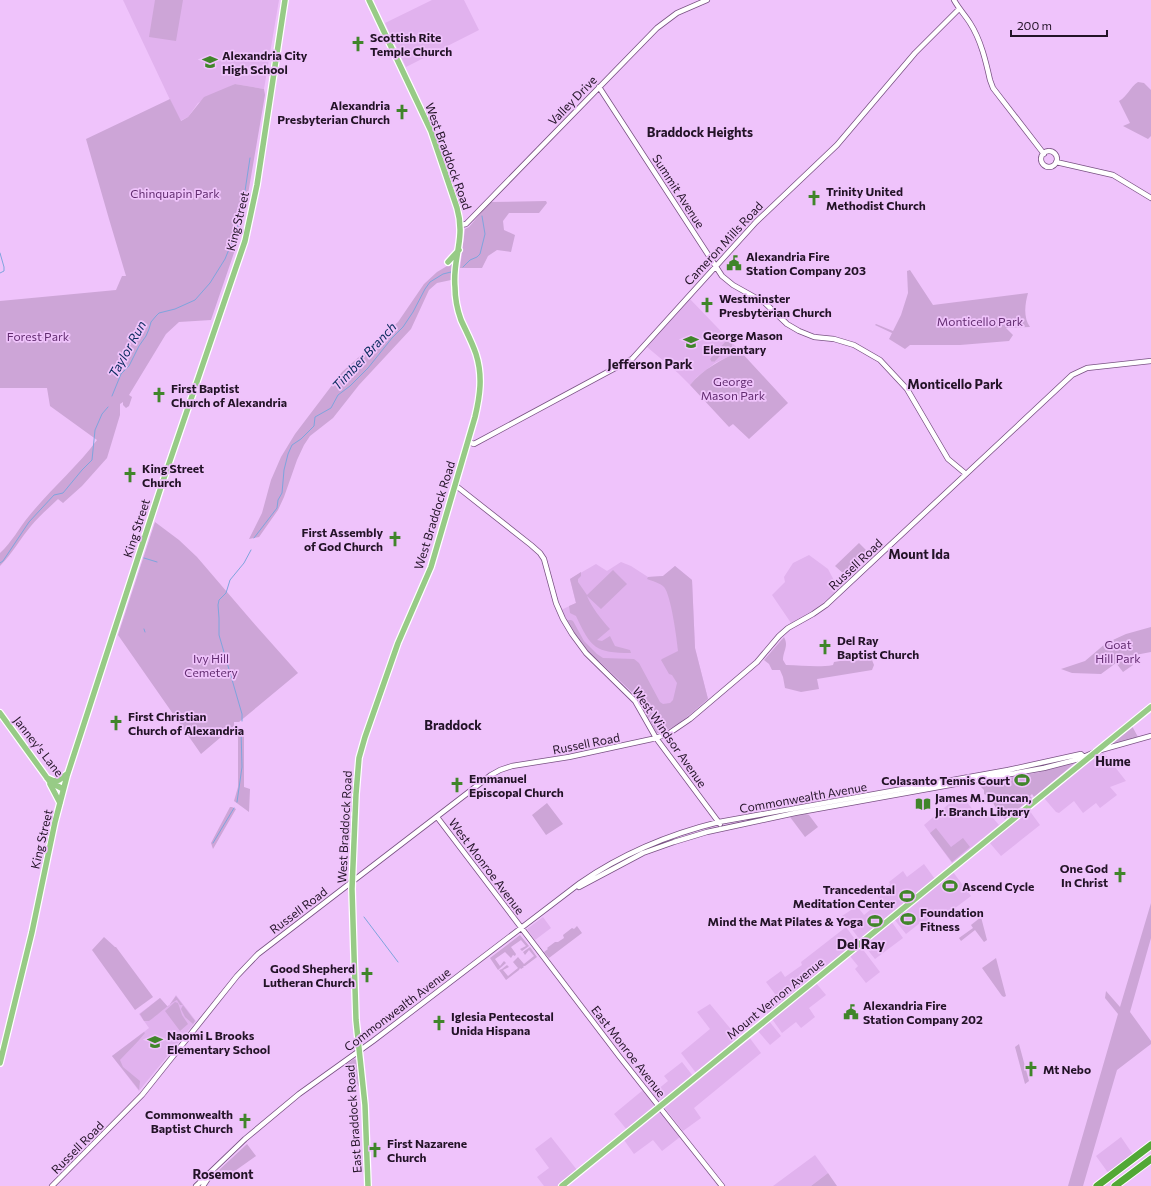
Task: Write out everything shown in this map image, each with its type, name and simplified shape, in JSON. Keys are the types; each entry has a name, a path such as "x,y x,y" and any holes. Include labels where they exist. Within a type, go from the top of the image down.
{"highway":[{"path":"1097,1186 1151,1145"},
{"path":"1115,1186 1151,1159"}],"main road":[{"name":"King Street","path":"0,1063 32,932 63,789 168,466 245,241 257,185 285,0"},
{"name":"West Braddock Road","path":"359,1050 355,998 352,881 356,794 361,750 398,643 431,567 468,442 479,400 480,380 479,364 456,304 454,284 461,225 456,205 429,128 369,0"},
{"path":"448,262 459,250"},
{"name":"Mount Vernon Avenue","path":"562,1186 1151,707"},
{"name":"Janney's Lane","path":"0,713 48,780 63,789"},
{"path":"48,780 54,781 64,778 69,770"},
{"path":"48,780 60,803"},
{"name":"East Braddock Road","path":"359,1050 365,1105 368,1186"}],"street":[{"name":"Valley Drive","path":"461,225 466,224 658,28 677,13 707,0"},
{"path":"954,0 976,33 993,88 1044,154"},
{"name":"Cameron Mills Road","path":"468,442 474,444 629,361 776,202 837,145 915,53 959,9"},
{"name":"Summit Avenue","path":"599,87 716,266 719,273 725,279 765,304 787,324 799,331 814,337 834,339 854,345 880,360 907,389 948,459 966,474"},
{"path":"1044,154 1048,152 1053,153 1056,157 1056,162"},
{"path":"1044,154 1042,161 1046,166 1053,166 1056,162"},
{"path":"1056,162 1113,175 1151,198"},
{"name":"Russell Road","path":"52,1186 142,1095 251,961 272,942 492,775 506,768 570,757 656,738 672,732 757,662 783,633 823,608 1063,383 1078,372 1087,368 1151,361"},
{"name":"West Windsor Avenue","path":"456,485 531,544 540,553 544,559 556,603 570,630 586,653 635,701 656,738 724,828"},
{"name":"Commonwealth Avenue","path":"196,1186 211,1174 246,1139 272,1116 564,895 604,868 660,840 719,822 1008,770 1079,759 1097,751 1151,736"},
{"name":"Commonwealth Avenue","path":"564,895 643,853 678,840 724,828 795,813 1009,775 1059,762"},
{"name":"West Monroe Avenue","path":"437,817 521,928"},
{"name":"East Monroe Avenue","path":"521,928 722,1186"},
{"name":"Commonwealth Avenue","path":"203,1186 211,1174"}],"shaded area":[{"name":"Alexandria City High School","path":"123,0 279,0 264,89 235,84 198,103 188,117 180,121"},
{"path":"432,0 464,0 479,30 406,67 385,23"},
{"name":"George Mason Elementary","path":"689,298 740,351 715,363 697,377 690,385 647,347"},
{"path":"809,555 828,569 839,590 815,609 791,623 772,595 785,582 784,577 793,563"},
{"path":"621,562 631,566 648,577 663,576 675,566 692,580 695,648 708,699 680,723 662,732 657,733 637,697 593,657 569,628 561,610 576,603 570,579 596,564 607,571"},
{"path":"1104,753 1126,781 1110,787 1117,795 1100,808 1096,803 1083,813 1074,801 1059,813 1056,812 1044,798 1098,754"},
{"path":"961,795 979,817 987,811 999,825 952,863 924,825"},
{"path":"1029,810 1040,825 1001,856 989,842"},
{"path":"924,864 935,879 860,940 842,916 857,906 864,915 881,901 878,897 885,892 886,888 890,884 889,882 903,871 907,877"},
{"path":"953,872 971,896 942,918 938,912 906,934 894,919"},
{"path":"543,917 551,928 535,940 527,929"},
{"path":"891,921 903,938 875,959 863,944"},
{"path":"846,927 857,942 768,1015 762,1007 771,1000 770,998 775,994 766,982 781,971 785,977 802,965 801,962"},
{"path":"861,947 880,972 866,983 855,969 858,966 849,955"},
{"path":"816,983 826,995 809,1008 815,1017 801,1028 796,1022 782,1033 772,1019"},
{"name":"Naomi L Brooks Elementary School","path":"176,995 196,1021 139,1091 112,1056 149,1028 139,1014 160,998 168,1007"},
{"path":"710,1004 739,1039 696,1073 681,1053 710,1029 697,1012"},
{"path":"769,1021 781,1036 770,1045 757,1030"},
{"path":"749,1037 761,1053 694,1108 701,1118 683,1131 664,1107"},
{"path":"682,1062 693,1076 659,1103 652,1094 668,1081 664,1076"},
{"path":"643,1090 656,1106 627,1130 614,1114"},
{"path":"660,1110 680,1137 662,1151 653,1140 634,1154 624,1140"},
{"path":"551,1137 577,1170 558,1186 544,1186 537,1177 549,1168 535,1149"},
{"path":"1121,1137 1134,1156 1109,1174 1096,1156"},
{"path":"815,1155 828,1173 811,1186 773,1186"}],"green space":[{"path":"155,0 183,0 176,41 149,37"},
{"path":"1138,82 1144,83 1151,90 1151,136 1148,139 1123,126 1130,123 1119,101"},
{"path":"235,84 264,89 265,95 247,200 236,247 211,320 179,322 166,334 129,395 132,397 129,406 126,408 123,405 123,402 120,404 120,415 107,458 82,486 63,503 58,499 34,522 0,566 0,553 37,506 81,460 97,440 50,406 47,388 0,388 0,301 116,290 122,276 126,276 86,139 170,99 181,121 188,117 204,97"},
{"path":"546,201 547,203 539,213 509,213 503,221 504,230 515,235 511,252 497,250 488,256 482,268 460,268 465,229 469,227 490,202"},
{"path":"452,263 451,280 437,283 429,290 411,329 359,385 333,418 310,436 297,460 278,510 259,537 249,539 262,513 271,480 281,457 295,434 342,372 398,322 424,284 437,272"},
{"name":"Monticello Park","path":"910,270 933,305 1028,293 1025,306 1026,319 1030,327 1006,328 1013,335 1009,341 960,345 910,345 905,349 889,339 892,333 875,325 876,324 893,331 901,315 908,293 907,271"},
{"path":"726,341 732,344 732,350 729,355 720,356 712,362 710,359"},
{"name":"George Mason Park","path":"740,351 788,403 749,439 733,424 729,427 690,385 701,374 719,361"},
{"name":"Ivy Hill Cemetery","path":"155,522 179,540 197,557 298,673 239,722 234,722 234,726 201,754 118,635"},
{"path":"859,543 868,552 845,575 835,566"},
{"path":"675,566 692,580 695,648 708,699 678,724 657,733 637,697 593,657 579,642 566,620 573,621 584,641 603,658 634,659 639,663 660,702 663,704 670,703 673,700 677,683 672,675 669,674 661,660 678,651 673,618 667,592 664,587 647,579 648,577 663,576"},
{"path":"613,570 627,584 601,609 587,596 591,605 610,629 597,640 602,641 610,636 615,646 630,650 631,653 609,652 602,650 591,642 576,616 570,613 569,606 576,603 570,579 581,572 578,582 587,595"},
{"name":"Goat Hill Park","path":"1151,627 1151,652 1130,656 1133,665 1123,672 1116,663 1101,674 1072,673 1061,669 1085,661 1105,644 1115,639 1126,634"},
{"path":"784,637 786,646 783,660 786,665 821,666 833,665 834,662 840,661 872,660 874,665 872,670 817,679 819,689 801,692 785,688 780,670 772,670 769,664 764,660"},
{"path":"1132,726 1138,737 1115,744 1113,741"},
{"path":"239,729 243,729 244,731 244,787 250,789 249,812 234,801 238,787"},
{"path":"1075,763 1034,797 1032,794 1030,796 1032,798 1005,819 990,798 984,794 984,790 981,787 982,783 1040,772"},
{"path":"547,803 563,824 546,835 532,815"},
{"path":"230,807 236,809 213,849 211,843"},
{"path":"806,814 809,815 818,827 805,837 790,817"},
{"path":"936,828 951,847 963,838 970,847 952,862 930,833"},
{"path":"1151,903 1151,938 1130,1012 1151,1041 1151,1044 1117,1070 1083,1186 1068,1186 1118,1014 1105,998 1106,991 1120,1007"},
{"path":"981,917 987,940 984,942 975,930 961,941 959,938 973,928 971,925"},
{"path":"577,926 582,933 549,958 544,952 548,949 547,948 564,938 563,935"},
{"path":"520,935 529,946 522,951 520,949 526,946 521,940 511,947 516,954 515,956 513,955 511,958 505,952 495,959 500,966 504,961 506,963 498,970 490,958"},
{"path":"104,937 116,947 153,997 135,1010 92,950"},
{"path":"530,947 537,957 521,969 520,968 506,980 499,970 507,965 509,967 503,970 508,976 518,968 513,962 518,957 524,964 534,956 529,950 525,955 523,952"},
{"path":"996,958 1006,996 1004,997 982,968"},
{"path":"176,996 183,1005 180,1005 177,1000 170,1005"},
{"path":"160,998 167,1006 149,1021 144,1021 140,1014"},
{"path":"175,1002 178,1003 182,1015 188,1024 180,1031 165,1011"},
{"path":"183,1005 195,1021 193,1024 185,1017 181,1009"},
{"path":"144,1032 145,1033 142,1037 120,1060 123,1067 140,1081 139,1090 112,1056"},
{"path":"1019,1044 1029,1081 1025,1084 1015,1047"},
{"path":"354,1059 357,1060 360,1088 344,1066"},
{"path":"247,1144 256,1156 225,1178 219,1170"},
{"path":"828,1173 837,1186 811,1186"}],"waterway":[{"name":"Taylor Run","path":"112,396 121,374 129,366 146,336 151,322 159,313 175,309 195,300 210,283 225,259 237,230 250,158"},
{"name":"Timber Branch","path":"463,267 470,260 480,254 485,234 482,216"},
{"path":"0,253 4,267 4,271 0,273"},
{"name":"Timber Branch","path":"254,538 277,508 278,500 282,493 284,470 292,445 301,439 314,426 315,417 331,408 338,395 350,386 368,368 392,338 403,327 430,282 443,274 451,272"},
{"name":"Taylor Run","path":"0,563 3,561 29,522 54,495 63,493 92,460 95,430 102,414 108,407"},
{"name":"Timber Branch","path":"242,721 242,714 219,635 218,605 219,600 226,593 230,580 244,563 251,550"},
{"path":"144,558 157,562"},
{"name":"Timber Branch","path":"237,802 242,767 241,729"},
{"name":"Timber Branch","path":"213,843 234,808"},
{"path":"364,917 398,962"}],"place":[{"name":"Scottish Rite Temple Church","path":"358,44"},
{"name":"Alexandria City High School","path":"210,62"},
{"name":"Alexandria Presbyterian Church","path":"402,112"},
{"name":"Trinity United Methodist Church","path":"814,198"},
{"name":"Alexandria Fire Station Company 203","path":"734,263"},
{"name":"Westminster Presbyterian Church","path":"707,305"},
{"name":"George Mason Elementary","path":"691,342"},
{"name":"First Baptist Church of Alexandria","path":"159,395"},
{"name":"King Street Church","path":"130,475"},
{"name":"First Assembly of God Church","path":"395,539"},
{"name":"Del Ray Baptist Church","path":"825,647"},
{"name":"First Christian Church of Alexandria","path":"116,723"},
{"name":"Colasanto Tennis Court","path":"1022,780"},
{"name":"Emmanuel Episcopal Church","path":"457,785"},
{"name":"James M. Duncan, Jr. Branch Library","path":"923,804"},
{"name":"One God In Christ","path":"1120,875"},
{"name":"Ascend Cycle","path":"950,886"},
{"name":"Trancedental Meditation Center","path":"907,896"},
{"name":"Foundation Fitness","path":"908,919"},
{"name":"Mind the Mat Pilates & Yoga","path":"875,921"},
{"name":"Good Shepherd Lutheran Church","path":"367,975"},
{"name":"Alexandria Fire Station Company 202","path":"851,1012"},
{"name":"Iglesia Pentecostal Unida Hispana","path":"439,1023"},
{"name":"Naomi L Brooks Elementary School","path":"155,1042"},
{"name":"Mt Nebo","path":"1031,1069"},
{"name":"Commonwealth Baptist Church","path":"245,1121"},
{"name":"First Nazarene Church","path":"375,1150"}],"district":[{"name":"Braddock Heights","path":"700,132"},
{"name":"Jefferson Park","path":"650,364"},
{"name":"Monticello Park","path":"955,384"},
{"name":"Mount Ida","path":"919,554"},
{"name":"Braddock","path":"453,725"},
{"name":"Hume","path":"1113,761"},
{"name":"Del Ray","path":"861,943"},
{"name":"Rosemont","path":"223,1174"}],"park label":[{"name":"Chinquapin Park","path":"175,193"},
{"name":"Forest Park","path":"38,336"}]}
